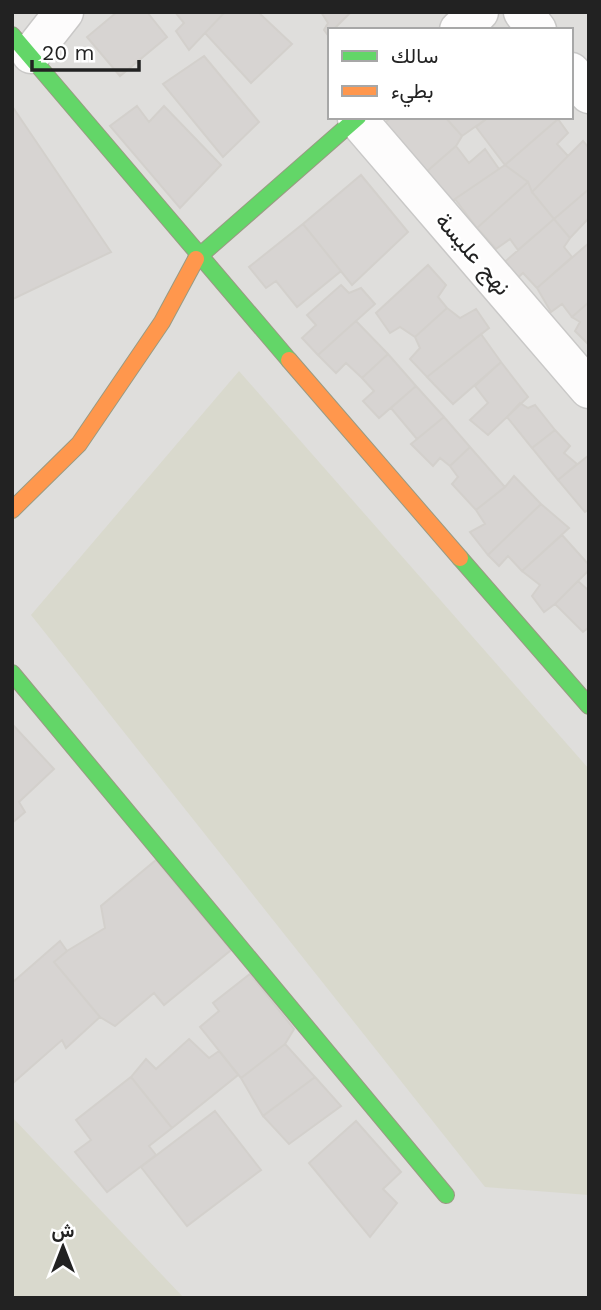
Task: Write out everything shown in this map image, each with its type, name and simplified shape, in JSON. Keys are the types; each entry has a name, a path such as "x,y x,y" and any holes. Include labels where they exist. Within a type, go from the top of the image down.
{"street":[{"path":"64,12 22,45 198,256 589,706"},
{"path":"461,28 479,12"},
{"path":"523,12 535,28"},
{"path":"573,74 589,94"},
{"path":"12,510 79,444 162,323 198,256 357,119"},
{"name":"نهج عليسة","path":"359,119 589,389"},
{"path":"12,673 446,1195"}],"shaded area":[{"path":"12,12 589,12 589,1298 12,1298"},
{"path":"239,371 589,769 589,1195 485,1187 31,615"},
{"path":"12,1117 184,1298 12,1298"}],"building":[{"path":"117,12 147,12 167,37 120,76 87,37"},
{"path":"175,12 225,12 189,50 176,31 184,23"},
{"path":"225,12 258,12 292,44 251,83 205,33"},
{"path":"321,12 351,12 337,28 328,28 328,35 324,30 328,23"},
{"path":"204,56 259,122 223,157 163,84"},
{"path":"12,106 111,252 13,299 12,299"},
{"path":"137,106 149,122 164,106 221,165 180,208 110,126"},
{"path":"389,119 447,119 462,136 456,146 425,173 385,123"},
{"path":"447,119 486,119 462,136"},
{"path":"486,119 558,119 505,165 476,127"},
{"path":"558,119 568,133 557,144 568,156 532,192 528,182 505,165"},
{"path":"583,141 589,148 589,189 554,219 532,192"},
{"path":"456,146 469,163 485,149 499,169 455,199 445,212 425,173"},
{"path":"505,165 528,182 477,228 455,199"},
{"path":"361,175 408,232 352,285 303,224"},
{"path":"528,182 532,192 554,219 518,250 510,239 496,249 477,228"},
{"path":"589,189 589,222 587,220 570,238 554,219"},
{"path":"554,219 570,238 564,247 572,257 537,288 523,273 513,282 500,266"},
{"path":"303,224 341,271 297,307 276,281 266,288 249,267"},
{"path":"589,243 589,302 572,317 562,304 551,312 537,288"},
{"path":"428,265 446,285 438,297 447,308 415,337 400,327 390,333 376,313"},
{"path":"341,285 349,293 361,288 375,304 318,355 302,338 316,325 307,315"},
{"path":"589,302 589,345 575,331 580,322 572,317"},
{"path":"447,308 460,318 476,309 489,328 427,377 410,359 420,348 415,337"},
{"path":"356,321 388,354 362,378 346,363 336,373 318,355"},
{"path":"481,334 501,362 453,404 427,377"},
{"path":"388,354 416,386 379,418 363,401 374,391 362,378"},
{"path":"501,362 528,397 488,435 470,420 488,403 475,386"},
{"path":"416,386 444,417 417,439 391,408"},
{"path":"520,403 528,408 535,405 555,430 532,448 507,417"},
{"path":"444,417 470,447 450,466 440,458 433,466 411,444"},
{"path":"555,430 570,446 564,453 577,464 558,480 532,448"},
{"path":"470,447 505,487 476,510 452,484 458,477 450,466"},
{"path":"589,455 589,509 585,512 558,480"},
{"path":"514,476 541,504 488,555 470,532 485,524 476,510 505,487"},
{"path":"541,504 569,528 522,571 508,556 499,566 488,555"},
{"path":"562,535 589,565 589,570 544,612 532,596 540,585 522,571"},
{"path":"578,581 589,591 589,627 583,632 555,604"},
{"path":"12,724 54,769 19,802 25,812 12,823"},
{"path":"156,860 231,950 164,1005 154,993 115,1026 100,1017 54,962 105,928 101,906"},
{"path":"60,941 67,951 54,962 100,1017 66,1048 62,1040 13,1083 12,983"},
{"path":"250,974 294,1029 285,1044 241,1078 200,1027 219,1011 213,1003"},
{"path":"189,1039 209,1058 219,1051 238,1075 172,1128 131,1077 146,1059 156,1069"},
{"path":"285,1044 315,1077 263,1116 241,1078"},
{"path":"131,1077 172,1128 149,1146 156,1155 107,1192 75,1152 91,1140 76,1120"},
{"path":"315,1077 341,1106 289,1144 263,1116"},
{"path":"215,1111 261,1170 187,1226 141,1167"},
{"path":"356,1121 401,1172 383,1189 397,1203 370,1237 309,1163"}],"traffic: fast":[{"path":"12,35 289,360"},
{"path":"196,259 356,119"},
{"path":"460,558 589,706"},
{"path":"12,673 446,1195"}],"traffic: slow":[{"path":"12,510 79,444 162,322 196,259"},
{"path":"289,360 460,558"}]}
